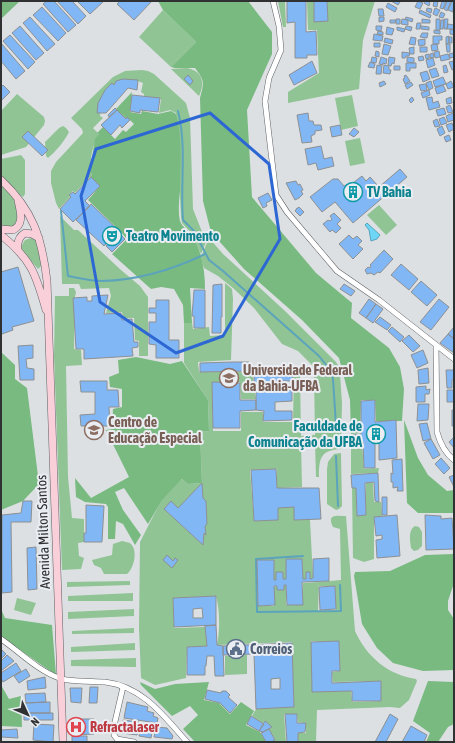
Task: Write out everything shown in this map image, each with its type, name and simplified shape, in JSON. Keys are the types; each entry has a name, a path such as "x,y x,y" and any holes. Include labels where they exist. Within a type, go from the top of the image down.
{"main road":[{"name":"Avenida Milton Santos","path":"1,180 31,217 39,239 46,267 63,742"},
{"path":"1,229 13,230 19,226 21,218 17,198"},
{"path":"18,250 19,239 25,233 32,234 39,239"},
{"name":"Avenida Milton Santos","path":"1,235 18,250 34,271 49,321"},
{"path":"34,271 39,272 46,267"}],"street":[{"path":"273,1 279,26 281,50 269,78 265,101 276,195 287,212 337,271 379,300 454,359"},
{"path":"436,345 437,432 439,440 454,460"},
{"path":"1,639 40,668 61,679 106,682 123,687 145,698 164,716 187,742"},
{"path":"123,687 114,726 114,735 117,739 134,742"}],"highlighted area":[{"path":"210,113 269,164 280,239 223,336 176,353 100,302 81,196 96,149"}],"green space":[{"path":"1,1 20,1 1,19"},
{"path":"158,1 248,1 272,32 272,54 247,110 252,197 316,273 352,303 351,318 389,348 400,367 404,389 402,421 376,421 375,400 361,400 360,433 351,434 350,400 339,358 302,320 244,269 211,232 203,201 200,98 203,82 201,76 195,68 171,67 196,42 163,10"},
{"path":"278,1 285,1 286,27 283,27"},
{"path":"307,1 375,1 363,40 359,89 288,103 288,92 319,73 317,30 308,30"},
{"path":"163,10 196,42 171,67 139,37"},
{"path":"187,68 196,72 201,78 202,87 199,96 171,69"},
{"path":"142,70 154,74 186,103 190,118 193,209 206,242 201,254 193,235 182,223 176,113 170,110 159,113 161,99 144,96 141,92 143,83 138,81 101,106 100,116 103,118 93,128 99,134 92,154 92,175 75,193 73,191 69,195 70,197 59,209 56,203 51,183 51,171 56,162 83,133 82,129 71,118 113,77 125,71"},
{"path":"132,92 130,112 141,114 142,111 158,114 171,111 176,114 180,132 180,221 192,235 201,254 204,275 205,289 190,288 192,323 184,323 183,305 174,289 161,287 151,289 112,254 127,239 88,200 100,186 90,177 92,175 90,170 95,139 99,134 97,133 103,127 115,139 123,130 126,132 134,124 116,109"},
{"path":"17,94 44,117 44,125 26,147 1,155 1,111"},
{"path":"352,95 358,126 341,130 335,98"},
{"path":"63,126 69,132 60,146 48,158 46,156 45,142"},
{"path":"360,138 365,163 350,166 345,141"},
{"path":"21,155 25,160 25,194 23,197 1,175 1,159"},
{"path":"1,180 15,194 19,226 1,229"},
{"path":"379,205 397,225 386,235 367,215"},
{"path":"60,216 74,230 78,230 140,286 148,297 148,356 139,356 139,341 135,340 134,318 123,318 122,312 106,313 111,296 109,288 81,289 79,284 62,284"},
{"path":"31,238 37,241 44,263 38,269 20,248 25,240"},
{"path":"209,238 223,254 285,311 336,362 339,367 342,403 341,449 329,451 322,457 319,465 319,477 316,477 315,442 301,442 302,487 277,488 277,469 250,470 254,521 278,520 278,508 294,507 294,520 310,520 313,578 310,579 310,572 306,572 306,579 303,579 302,559 286,559 286,579 283,579 283,572 277,572 276,580 274,580 274,560 257,560 256,606 274,606 274,587 277,586 277,590 284,590 284,585 286,585 286,605 303,605 303,583 341,580 340,529 333,527 331,519 334,516 346,516 355,631 365,648 379,663 387,669 406,677 416,679 417,681 409,700 400,708 390,707 317,710 316,742 298,742 298,733 306,733 306,723 298,722 297,714 284,714 286,742 272,742 275,739 269,729 272,727 265,721 263,723 252,716 256,709 294,707 292,642 217,645 219,620 216,596 173,598 174,628 205,627 207,646 187,647 186,678 155,685 141,678 139,628 140,542 162,499 182,479 188,484 202,483 200,432 209,431 208,400 184,363 184,323 192,323 193,329 209,327 210,336 225,335 225,283 232,289 233,299 231,360 198,362 199,372 253,372 253,385 256,399 241,399 240,382 212,382 213,431 241,431 241,412 263,412 263,422 293,422 294,372 300,374 301,436 315,435 314,377 312,365 298,351 282,344 254,308 218,276 204,268 201,257","holes":["202,484 203,498 206,501 207,524 205,526 206,534 204,533 203,545 164,509 171,501 178,508","319,582 319,586 335,586 336,610 318,611","311,641 339,642 340,671 332,672 333,682 381,681 381,701 352,702 351,691 312,692"]},
{"path":"69,288 74,288 76,292 74,349 81,350 82,365 66,366 68,477 72,518 84,519 84,542 78,543 79,556 84,558 81,569 62,570 54,356 55,296 69,296"},
{"path":"1,352 15,365 15,379 27,388 39,484 23,501 1,510"},
{"path":"136,357 170,364 182,361 208,400 209,431 200,432 202,483 188,484 182,479 162,500 148,524 124,488 115,492 123,510 141,535 135,545 123,524 116,521 115,539 108,539 108,507 106,504 85,502 76,497 75,478 91,498 129,477 106,430 112,429 113,409 122,407 122,389 110,387 109,377 119,373 118,360"},
{"path":"404,420 418,458 428,475 447,491 454,490 454,513 418,513 407,503"},
{"path":"362,443 364,469 379,468 378,473 351,474 351,444"},
{"path":"341,453 342,506 336,510 327,504 327,469 328,462 334,454"},
{"path":"366,483 373,483 374,502 381,502 382,516 374,517 374,559 364,562 353,558 352,488 356,488 357,516 366,515"},
{"path":"415,526 419,527 422,532 422,546 418,550 414,551 411,548 410,536 411,530"},
{"path":"122,541 130,543 133,547 135,555 132,568 127,574 104,574 101,568 94,565 92,560 112,555 113,544"},
{"path":"454,542 454,583 448,601 448,610 454,619 454,670 423,671 393,663 377,648 362,624 354,576 355,572 390,571 425,555 453,554"},
{"path":"130,581 130,585 67,587 67,582"},
{"path":"133,593 133,601 68,601 68,596"},
{"path":"17,598 36,603 31,615 14,610"},
{"path":"1,609 5,618 52,625 56,675 1,637"},
{"path":"134,609 134,616 68,619 68,612"},
{"path":"134,628 134,633 72,634 72,631"},
{"path":"135,643 135,650 71,652 71,647"},
{"path":"247,655 247,674 225,675 225,656"},
{"path":"136,658 136,667 71,666 71,660"},
{"path":"428,681 454,682 454,724 448,727 438,742 426,742 430,733 413,721"},
{"path":"140,682 155,689 175,684 209,682 204,700 219,703 230,714 241,702 254,711 246,725 260,732 266,742 195,742 183,729 198,715 190,706 172,716 141,685"},
{"path":"1,685 9,699 21,696 22,727 1,726"}],"water":[{"path":"367,223 380,235 377,239 371,241 369,230 365,225"}],"building":[{"path":"47,1 54,1 76,25 68,32 43,4"},
{"path":"57,1 72,1 86,16 78,24"},
{"path":"77,1 102,1 103,2 90,14"},
{"path":"120,1 152,1 134,20 117,4"},
{"path":"287,1 306,1 306,32 316,31 317,55 307,55 307,58 295,58 295,22 287,23"},
{"path":"314,1 327,1 328,21 314,22"},
{"path":"391,1 398,1 400,2 398,5"},
{"path":"418,1 423,3 420,9 415,7"},
{"path":"425,1 430,3 429,6 424,3"},
{"path":"434,1 438,1 437,7 433,6"},
{"path":"442,1 446,1 443,9 440,8"},
{"path":"447,1 451,1 447,11 444,9"},
{"path":"452,1 454,1 453,12 448,10"},
{"path":"388,3 397,8 395,12 386,7"},
{"path":"42,7 66,33 58,41 33,15"},
{"path":"427,8 432,9 431,13 426,11"},
{"path":"435,8 440,10 437,16 433,14"},
{"path":"378,9 383,9 384,16 379,16"},
{"path":"420,10 431,15 430,18 419,13"},
{"path":"441,12 445,14 443,18 439,17"},
{"path":"30,17 55,44 47,51 23,23"},
{"path":"379,17 384,17 384,21 379,22"},
{"path":"406,17 413,19 412,22 405,19"},
{"path":"396,19 400,19 400,24 396,24"},
{"path":"402,19 408,20 408,25 401,24"},
{"path":"422,19 430,20 430,23 422,23"},
{"path":"436,19 440,19 440,30 436,30"},
{"path":"444,19 448,19 447,29 444,29"},
{"path":"390,20 396,20 395,23 390,23"},
{"path":"441,20 444,20 443,29 440,29"},
{"path":"417,23 421,23 420,29 416,29"},
{"path":"448,24 454,25 454,29 447,29"},
{"path":"20,26 44,53 36,60 12,33"},
{"path":"376,26 382,26 381,31 376,30"},
{"path":"406,26 412,27 411,31 405,29"},
{"path":"421,26 429,27 429,30 421,29"},
{"path":"387,27 394,29 392,35 386,34"},
{"path":"397,27 405,29 404,32 397,30"},
{"path":"450,29 454,30 454,35 450,34"},
{"path":"434,30 440,31 440,34 434,33"},
{"path":"378,31 383,32 383,35 377,34"},
{"path":"422,33 428,33 427,38 420,37"},
{"path":"374,34 383,36 382,41 373,40"},
{"path":"10,35 35,62 28,69 3,41"},
{"path":"433,36 442,36 442,40 439,40 439,44 433,44"},
{"path":"449,36 449,43 446,44 446,37"},
{"path":"411,37 416,38 415,45 409,44"},
{"path":"449,37 452,37 452,43 449,43"},
{"path":"385,38 393,40 392,44 384,42"},
{"path":"425,39 425,45 419,46 418,40"},
{"path":"1,43 25,71 16,79 1,61"},
{"path":"374,43 380,43 380,47 374,47"},
{"path":"384,44 391,46 388,55 382,54"},
{"path":"437,44 438,50 432,51 431,45"},
{"path":"446,44 450,44 450,52 447,52"},
{"path":"414,47 414,54 410,54 409,48"},
{"path":"420,47 427,47 427,52 420,52"},
{"path":"376,51 379,52 379,57 375,56"},
{"path":"439,51 440,57 435,58 434,52"},
{"path":"402,52 410,53 409,56 402,58"},
{"path":"433,53 434,57 430,58 430,54"},
{"path":"453,53 454,57 450,58 449,54"},
{"path":"429,54 429,58 426,59 425,55"},
{"path":"448,54 450,59 441,61 440,56"},
{"path":"423,56 424,60 419,61 418,57"},
{"path":"372,57 377,58 376,63 371,62"},
{"path":"381,57 387,59 386,64 379,64"},
{"path":"389,57 395,58 394,64 392,63 391,66 388,65"},
{"path":"407,57 414,58 414,63 407,62"},
{"path":"433,58 435,65 428,68 426,60"},
{"path":"312,61 317,73 294,85 289,75"},
{"path":"454,61 454,69 452,70 449,62"},
{"path":"370,62 375,64 374,68 368,67"},
{"path":"406,63 416,63 416,68 410,68 410,71 406,71"},
{"path":"377,65 382,66 381,74 376,74"},
{"path":"384,65 389,66 389,70 391,70 390,74 383,73"},
{"path":"446,65 448,72 444,73 443,66"},
{"path":"394,66 400,66 400,70 394,70"},
{"path":"436,68 439,76 432,78 429,70"},
{"path":"427,71 430,79 423,82 420,73"},
{"path":"188,75 193,81 190,85 184,79"},
{"path":"406,75 410,81 405,84 403,79"},
{"path":"443,77 446,84 435,87 433,81"},
{"path":"123,79 138,80 137,90 128,88 106,113 97,113 98,103 105,90 112,83 114,85 116,81"},
{"path":"384,81 386,84 380,87 379,83"},
{"path":"431,81 433,88 429,90 426,83"},
{"path":"451,81 454,87 448,89 446,84"},
{"path":"411,82 413,85 407,89 405,85"},
{"path":"426,84 427,90 421,91 419,85"},
{"path":"3,85 10,92 1,101 1,87"},
{"path":"443,85 446,91 437,94 435,88"},
{"path":"429,90 430,95 423,98 421,93"},
{"path":"132,95 160,98 158,112 140,110 140,113 130,111"},
{"path":"412,97 414,100 411,103 409,100"},
{"path":"432,97 433,103 438,101 440,107 429,110 426,98"},
{"path":"451,97 452,103 447,104 446,99"},
{"path":"450,105 453,112 448,113 446,107"},
{"path":"115,108 117,110 109,117 108,115"},
{"path":"444,108 446,114 438,116 436,110"},
{"path":"117,110 126,119 127,117 130,120 122,128 120,125 111,135 101,125"},
{"path":"308,113 309,121 313,121 314,125 321,125 322,130 315,131 315,134 311,136 312,142 302,143 297,115"},
{"path":"453,113 454,120 448,122 446,116"},
{"path":"444,117 447,123 441,125 439,119"},
{"path":"437,119 440,126 435,127 433,121"},
{"path":"452,123 454,129 449,132 446,125"},
{"path":"340,125 342,135 332,137 330,127"},
{"path":"442,126 445,133 440,136 437,129"},
{"path":"354,128 359,132 354,137 349,134"},
{"path":"28,131 48,150 42,156 22,137"},
{"path":"449,135 451,140 446,142 444,137"},
{"path":"321,146 324,159 332,157 334,166 318,170 316,163 308,165 305,149"},
{"name":"TV Bahia","path":"400,169 407,177 353,223 335,202 322,212 310,197 333,179 338,179 344,186 348,184 349,186 362,176 366,181 370,177 379,187"},
{"path":"91,177 100,186 85,201 90,206 73,222 60,209 71,197 69,195 73,192 75,194"},
{"path":"296,181 298,185 300,184 303,194 295,200 286,183"},
{"path":"268,193 272,200 266,203 267,206 263,208 258,198"},
{"path":"91,204 119,231 104,246 76,220"},
{"path":"299,207 304,212 300,216 295,211"},
{"path":"334,213 341,220 337,224 341,228 336,233 332,230 330,232 323,224 332,219 330,216"},
{"path":"118,232 125,239 112,252 106,246"},
{"path":"349,235 353,239 357,236 362,241 358,245 363,249 353,259 339,244"},
{"path":"384,250 393,259 380,273 378,272 374,275 371,273 367,274 365,270 368,267 370,268 370,265"},
{"path":"401,264 418,279 409,290 391,275"},
{"path":"18,267 34,321 12,327 13,330 2,334 1,272"},
{"path":"421,281 437,295 427,306 411,292"},
{"path":"222,284 221,333 212,333 213,285"},
{"path":"344,284 355,291 351,296 340,289"},
{"path":"194,290 205,290 205,328 194,328 194,316 192,316"},
{"path":"108,295 104,314 121,313 122,320 132,319 134,342 138,342 138,347 132,348 133,356 84,359 84,349 76,349 73,298 87,297 87,301 92,301 92,296"},
{"path":"369,299 376,304 366,318 359,313"},
{"path":"439,299 449,307 431,330 420,322"},
{"path":"156,300 169,300 169,340 179,340 179,358 156,358 156,345 149,344 149,322 156,322 156,313 149,313 149,308 156,308"},
{"path":"376,304 383,309 373,323 366,318"},
{"path":"380,317 391,325 387,330 375,322"},
{"path":"392,327 404,337 400,342 388,331"},
{"path":"454,327 454,339 448,334"},
{"path":"448,334 454,339 454,353 440,343"},
{"path":"409,335 420,346 413,352 402,341"},
{"path":"33,345 33,358 26,359 27,368 34,369 34,380 20,380 18,346"},
{"path":"423,350 428,363 417,368 411,355"},
{"path":"249,362 249,371 200,372 200,363"},
{"path":"428,368 429,383 419,384 418,370"},
{"path":"254,369 293,371 293,381 272,381 272,386 254,386"},
{"path":"446,370 454,370 452,388 447,388"},
{"path":"80,381 107,381 107,390 118,390 119,407 109,407 110,426 81,426 80,415 95,414 95,392 81,392"},
{"path":"212,382 240,383 240,400 256,400 256,410 240,411 240,428 213,428"},
{"path":"426,386 426,390 430,389 429,394 425,394 425,402 416,402 416,387"},
{"path":"292,390 292,401 275,402 275,411 292,411 292,420 263,421 264,411 256,410 256,392"},
{"path":"447,390 454,390 454,402 447,402"},
{"name":"Faculdade de Comunicação da UFBA","path":"375,400 375,422 396,420 397,458 379,460 379,442 375,442 375,468 364,468 363,442 351,443 351,435 361,434 361,401"},
{"path":"418,404 429,404 428,420 417,421"},
{"path":"452,410 454,410 454,426 452,426"},
{"path":"427,423 431,439 423,441 419,424"},
{"path":"331,425 331,431 324,431 324,426"},
{"path":"454,437 454,448 449,442"},
{"path":"431,439 440,455 433,459 424,443"},
{"path":"441,458 450,468 444,474 435,464"},
{"path":"402,459 403,491 397,491 398,487 393,488 393,482 391,482 391,473 393,474 392,460"},
{"path":"276,469 277,488 319,488 321,519 294,520 294,507 278,508 278,520 254,521 251,470"},
{"path":"378,473 379,502 375,501 374,482 365,483 366,515 357,516 356,488 352,488 351,475"},
{"path":"454,475 454,487 449,477"},
{"path":"202,483 203,498 206,501 207,524 205,526 206,535 204,533 203,545 164,509 171,501 178,508"},
{"path":"382,497 387,497 387,515 382,515"},
{"path":"23,501 32,501 31,522 11,522 12,592 2,593 2,515 21,513"},
{"path":"86,505 104,506 102,542 84,542 84,533 86,533"},
{"path":"397,515 400,556 377,558 376,540 382,539 382,535 376,536 374,517"},
{"path":"425,515 441,516 441,519 452,518 454,549 426,550"},
{"path":"36,547 37,589 28,590 27,548"},
{"path":"167,555 173,561 175,558 178,560 172,568 163,560"},
{"path":"329,558 329,581 302,582 303,605 287,605 286,585 284,585 284,590 277,590 277,586 274,586 275,605 258,606 257,560 274,560 274,580 276,580 276,572 283,572 283,579 286,579 286,559 302,559 303,579 306,579 306,572 310,572 310,579 313,578 313,559"},
{"path":"335,586 336,609 320,610 319,587"},
{"path":"216,596 216,625 174,627 173,598","holes":["202,608 203,618 193,618 193,609"]},
{"path":"216,625 217,645 223,646 224,676 215,676 214,656 207,656 205,675 187,675 187,647 207,646 205,626"},
{"path":"339,641 340,671 332,671 332,683 381,681 381,701 352,701 352,691 312,692 311,642"},
{"path":"292,643 294,707 256,709 254,654 223,655 223,646","holes":["280,678 280,689 271,689 271,679"]},
{"path":"1,649 6,654 1,659"},
{"path":"7,655 14,661 1,671 1,661"},
{"path":"16,663 21,671 3,682 1,673"},
{"path":"26,669 30,676 19,683 14,676"},
{"path":"45,677 46,688 28,690 27,681"},
{"path":"90,687 98,687 97,703 89,703"},
{"path":"70,688 82,688 81,703 71,702"},
{"path":"207,690 221,693 222,691 226,691 230,695 228,697 237,705 230,713 220,703 205,699"},
{"path":"45,693 46,702 26,703 25,694"},
{"path":"50,702 50,713 25,713 24,703"},
{"path":"127,702 148,707 147,711 154,713 153,716 158,718 157,723 124,718"},
{"path":"24,713 53,713 53,720 24,720"},
{"path":"285,714 297,714 297,723 306,723 305,732 298,733 298,742 287,742"},
{"path":"390,714 398,719 386,742 375,742"},
{"path":"251,716 264,724 259,731 247,724"},
{"path":"73,719 94,719 94,734 74,735"},
{"path":"123,720 139,722 137,735 122,733"},
{"path":"265,721 272,727 263,732 259,731"},
{"path":"34,724 54,725 53,742 33,740"},
{"path":"141,725 153,727 151,738 139,736"},
{"path":"411,726 427,735 424,742 402,742"},
{"path":"156,727 167,728 173,736 172,739 154,737"},
{"path":"17,729 18,738 1,737 1,730"},
{"path":"269,729 275,740 266,742 261,733"},
{"path":"72,736 87,736 87,742 72,742"}],"waterway":[{"path":"178,111 181,125 183,152 183,220 194,231 209,260 319,356 330,370 333,379 336,425"},
{"path":"61,211 68,276 98,281 129,279 168,269 205,254"},
{"path":"336,456 338,506"},
{"path":"303,556 256,559 257,612 341,611 340,585"}],"place":[{"name":"TV Bahia","path":"353,192"},
{"name":"Teatro Movimento","path":"112,236"},
{"name":"Universidade Federal da Bahia-UFBA","path":"229,378"},
{"name":"Centro de Educação Especial","path":"94,430"},
{"name":"Faculdade de Comunicação da UFBA","path":"376,434"},
{"name":"Correios","path":"236,649"},
{"name":"Refractalaser","path":"76,727"}]}
